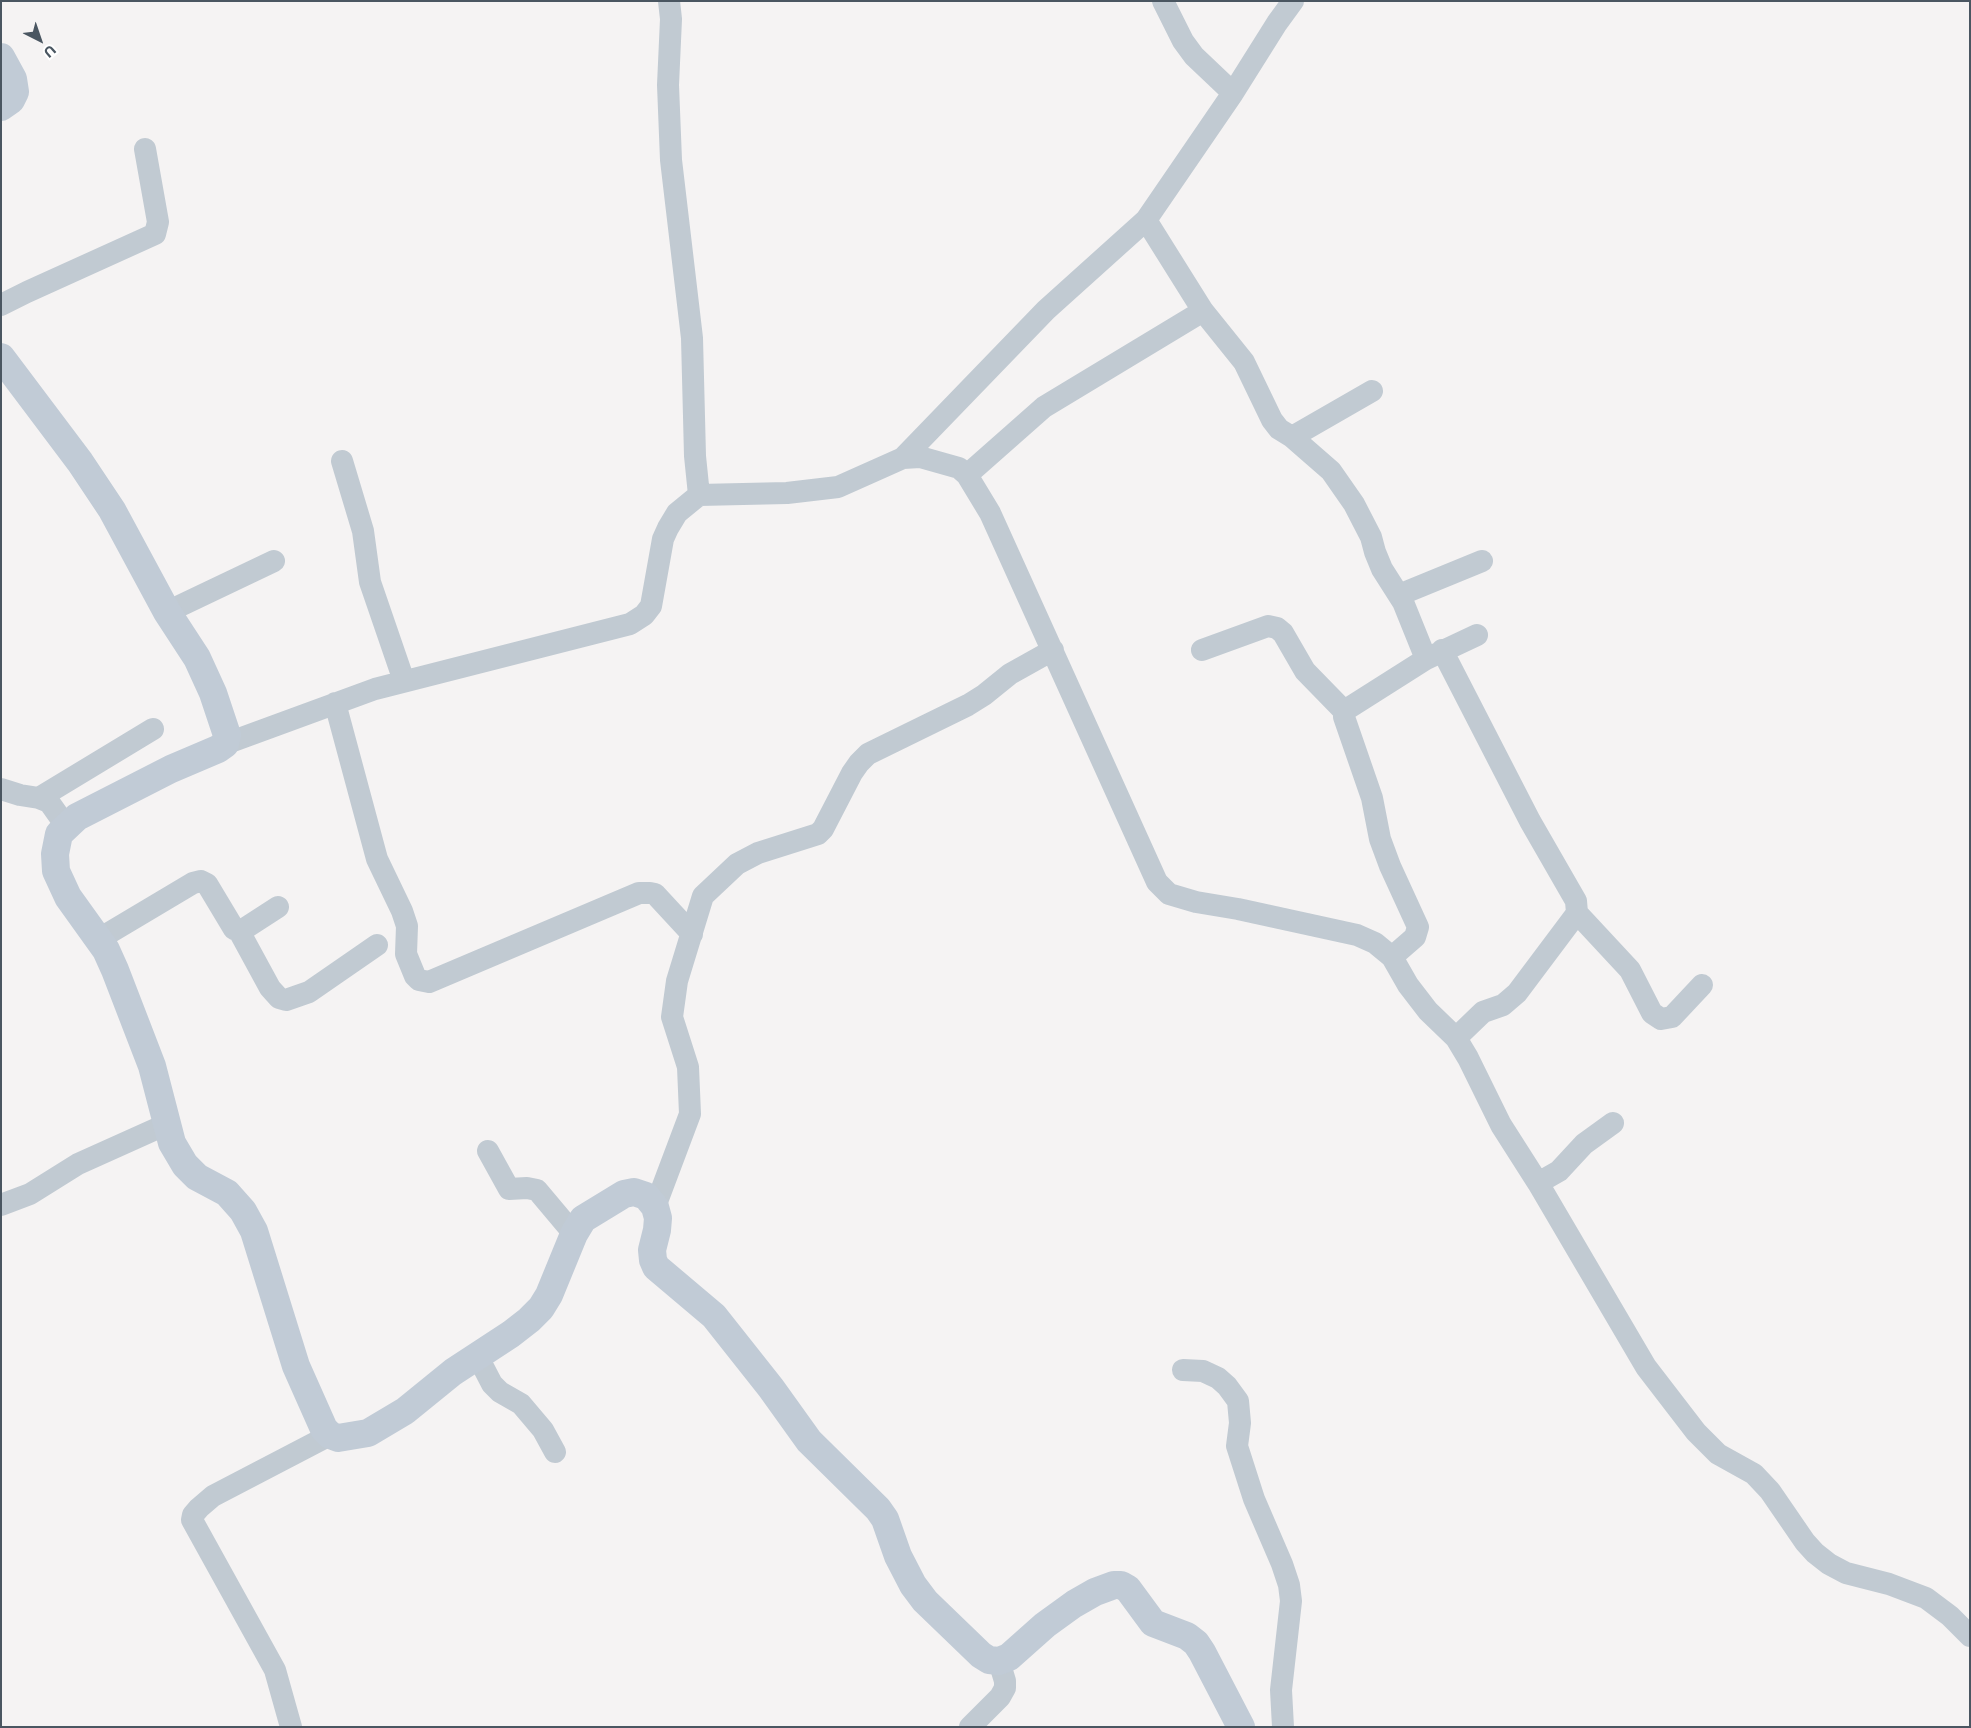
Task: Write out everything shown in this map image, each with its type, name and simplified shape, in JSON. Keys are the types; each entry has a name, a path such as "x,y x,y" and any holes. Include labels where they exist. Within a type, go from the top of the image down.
{"street":[{"path":"669,1 671,19 668,85 671,160 692,338 695,456 700,494"},
{"path":"1163,1 1183,41 1194,56 1233,93"},
{"path":"655,1207 646,1196 634,1192 624,1194 583,1219 574,1234 558,1275 541,1308 529,1320 512,1334 453,1372 405,1411 382,1425 368,1433 348,1437 338,1438 330,1435 324,1429 296,1366 254,1231 243,1211 228,1193 197,1177 185,1164 172,1143 152,1066 116,970 99,939 68,897 56,871 55,854 59,834 77,817 172,769 218,749 225,744 335,703 376,688 630,624 644,615 651,606 663,539 668,528 677,513 700,494 787,493 838,487 903,458 1046,310 1146,220 1233,93 1276,22 1293,1"},
{"path":"1,57 13,79 15,92 11,100 1,107"},
{"path":"1,305 155,234 158,222 145,149"},
{"path":"1146,220 1203,311 1244,362 1272,420 1279,429 1292,437 1331,471 1354,504 1371,537 1382,569 1434,654 1576,901 1577,913 1630,970 1652,1014 1661,1019 1672,1017 1702,985"},
{"path":"967,475 1044,407 1203,311"},
{"path":"1,357 80,462 112,510 167,612 197,658 227,735 225,744"},
{"path":"1292,437 1372,390"},
{"path":"903,458 920,458 959,468 967,475 990,513 1156,882 1169,894 1196,902 1238,909 1358,935 1375,943 1392,957 1408,986 1428,1010 1456,1038 1501,1124 1646,1366 1696,1432 1718,1454 1754,1474 1770,1491 1815,1554 1828,1564 1846,1573 1889,1584 1926,1598 1950,1616 1970,1636"},
{"path":"342,461 363,532 370,582 404,681"},
{"path":"167,612 274,561"},
{"path":"1399,595 1482,561"},
{"path":"1202,650 1268,626 1277,628 1283,633 1305,671 1344,711 1344,717 1372,798 1380,839 1390,866 1418,927 1414,937 1392,957"},
{"path":"1344,711 1434,654 1477,634"},
{"path":"1053,650 1010,674 968,706 868,754 852,773 823,829 818,834 758,853 737,864 703,896 678,981 672,1017 688,1066 690,1114 655,1207 657,1230 652,1250 652,1260 656,1267 714,1316 771,1388 809,1441 882,1514 890,1530 898,1556 913,1585 925,1600 981,1656 989,1660 999,1661 1009,1656 1045,1625 1074,1604 1095,1592 1114,1585 1121,1585 1128,1589 1153,1623 1187,1636 1196,1643 1241,1727"},
{"path":"335,703 376,858 407,926 406,954 415,976 419,980 429,982 639,893 650,892 655,894 692,934"},
{"path":"39,798 153,729"},
{"path":"1,789 49,802 66,826"},
{"path":"99,939 193,883 201,881 207,884 234,929 239,931 270,988 279,998 286,1000 309,992 378,944"},
{"path":"239,931 278,907"},
{"path":"1456,1038 1482,1012 1503,1004 1516,993 1577,913"},
{"path":"1538,1183 1559,1171 1584,1144 1613,1123"},
{"path":"1,1204 30,1194 78,1164 167,1124"},
{"path":"488,1151 509,1189 527,1188 537,1190 574,1234"},
{"path":"478,1357 492,1384 500,1392 521,1404 543,1430 555,1452"},
{"path":"1183,1370 1203,1371 1218,1378 1227,1386 1238,1401 1240,1423 1238,1446 1254,1499 1289,1585 1291,1601 1281,1690 1283,1727"},
{"path":"291,1727 274,1670 192,1520 199,1508 213,1496 330,1435"},
{"path":"970,1727 1000,1697 1005,1688 1005,1681 999,1661"}]}
